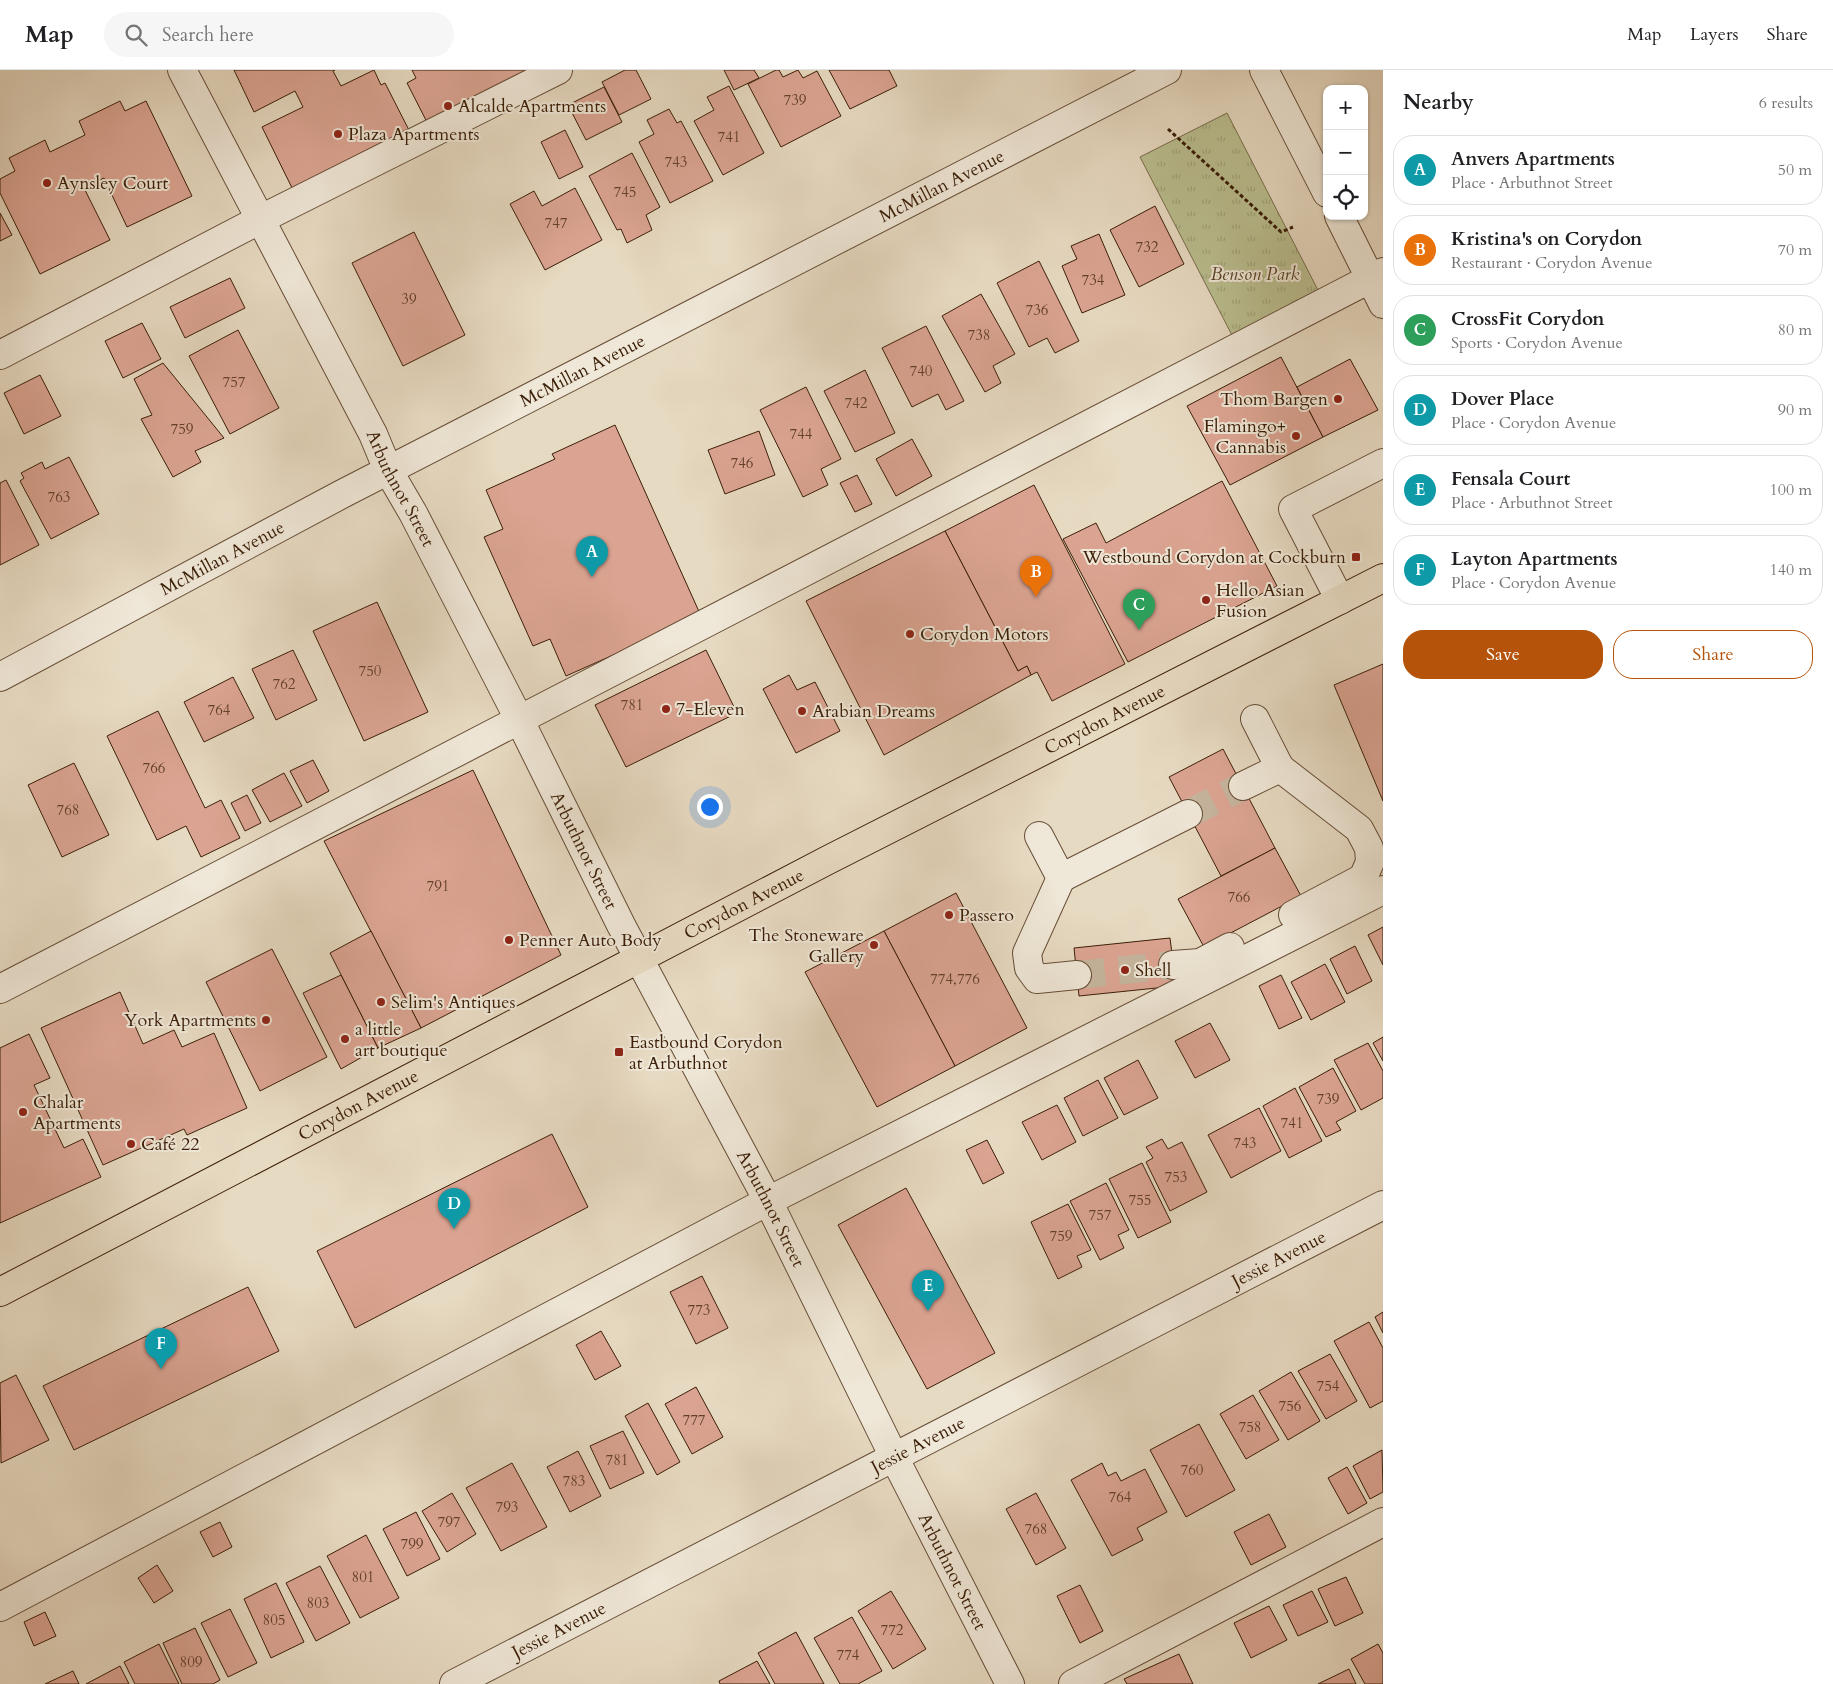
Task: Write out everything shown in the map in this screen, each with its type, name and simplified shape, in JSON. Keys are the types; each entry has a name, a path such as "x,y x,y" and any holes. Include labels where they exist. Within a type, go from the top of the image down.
{"main road":[{"name":"Corydon Avenue","path":"0,1292 836,855 1383,578"}],"street":[{"name":"Arbuthnot Street","path":"182,70 373,434 388,470 413,513 640,959 768,1201 894,1457 1010,1684"},
{"path":"0,355 261,219 558,70"},
{"name":"McMillan Avenue","path":"0,677 388,470 1168,70"},
{"path":"1264,70 1323,185"},
{"path":"1341,220 1377,276 1383,304"},
{"path":"0,989 1377,276"},
{"path":"1340,600 1293,509 1383,463"},
{"path":"1173,965 1200,962 1363,878 1370,862 1369,848 1359,829 1280,768 1255,719"},
{"path":"1242,786 1280,768"},
{"path":"1077,975 1037,979 1029,968 1027,953 1061,878 1188,814"},
{"path":"1039,836 1061,878"},
{"path":"0,1607 768,1201 1383,890"},
{"name":"Jessie Avenue","path":"454,1684 1383,1204"},
{"path":"1073,1684 1383,1522"}],"path":[{"path":"1168,129 1281,232 1294,227"}],"green space":[{"name":"Benson Park","path":"1227,113 1321,296 1236,343 1140,157"}],"building":[{"name":"Plaza Apartments","path":"234,70 335,70 333,71 341,86 374,70 381,85 385,83 414,140 297,198 262,127 303,107 295,91 254,112"},
{"name":"Alcalde Apartments","path":"412,70 525,70 530,79 431,130 407,83 416,78"},
{"path":"625,70 636,70 651,99 619,115 602,82"},
{"path":"724,70 754,70 759,78 734,90"},
{"path":"779,70 783,77 798,70 803,78 817,71 841,116 781,147 748,84"},
{"path":"829,70 889,70 897,86 850,109"},
{"path":"729,86 764,153 723,175 694,121 714,110 707,97"},
{"path":"604,87 622,122 586,140 568,105"},
{"name":"Aynsley Court","path":"120,101 125,111 146,101 192,196 127,227 104,178 84,188 110,240 40,274 0,193 0,179 15,171 9,158 45,140 50,152 85,135 79,121"},
{"path":"669,109 677,123 681,121 713,181 670,203 639,142 654,134 647,120"},
{"path":"565,130 583,167 559,179 541,142"},
{"path":"632,153 660,207 646,215 652,230 627,243 621,229 617,230 589,176"},
{"path":"575,188 602,240 545,270 510,204 534,191 542,206"},
{"path":"1155,206 1184,264 1139,287 1110,230"},
{"path":"0,213 12,235 0,241"},
{"path":"414,232 465,335 403,366 352,263"},
{"path":"1099,234 1125,295 1082,313 1062,266 1077,259 1071,246"},
{"path":"1039,261 1079,341 1055,353 1047,338 1029,347 997,283"},
{"path":"230,278 245,308 185,338 170,307"},
{"path":"981,294 1015,354 993,366 1001,383 985,392 942,316"},
{"path":"142,323 161,359 123,378 105,341"},
{"path":"926,326 964,401 946,410 938,394 912,407 882,348"},
{"path":"238,330 279,408 230,434 189,356"},
{"path":"1281,357 1323,437 1230,485 1187,406"},
{"name":"Thom Bargen","path":"1350,359 1378,410 1323,437 1297,387"},
{"path":"163,363 224,438 195,451 201,462 173,477 141,419 152,415 134,379"},
{"path":"865,370 895,433 855,452 824,391"},
{"path":"40,375 61,416 24,434 4,393"},
{"path":"806,387 841,459 821,469 828,485 803,497 760,410"},
{"path":"615,425 701,616 566,676 550,639 533,646 484,537 503,529 486,490 555,459 552,454"},
{"path":"759,431 775,475 725,494 708,450"},
{"path":"912,439 932,476 896,496 876,459"},
{"path":"69,457 99,514 51,539 20,481 24,478 21,473 42,462 45,469"},
{"path":"857,475 872,504 855,512 840,483"},
{"path":"6,480 39,545 0,565 0,483"},
{"path":"1222,481 1277,586 1128,662 1063,539 1096,523 1106,543"},
{"path":"1034,485 1125,664 1052,701 1037,672 1031,675 1027,666 1018,671 945,531"},
{"name":"Corydon Motors","path":"945,531 1018,671 1027,666 1031,675 884,755 806,601"},
{"path":"377,602 428,712 364,741 313,631"},
{"path":"293,650 317,700 276,720 252,669"},
{"name":"7-Eleven","path":"706,650 737,713 626,767 595,705"},
{"path":"1383,664 1383,801 1334,685"},
{"name":"Arabian Dreams","path":"789,675 797,690 815,682 840,731 796,753 763,689"},
{"path":"233,677 254,718 204,742 184,702"},
{"path":"158,711 205,808 221,800 240,838 201,857 186,826 157,840 107,736"},
{"path":"1223,749 1275,848 1221,876 1169,777"},
{"path":"313,760 329,791 307,803 290,771"},
{"path":"74,763 109,835 62,857 28,785"},
{"path":"473,770 561,955 421,1028 324,841"},
{"path":"284,773 302,806 270,822 252,790"},
{"path":"247,795 261,823 245,831 231,803"},
{"path":"1275,848 1301,896 1204,947 1178,899"},
{"path":"956,893 1027,1028 955,1066 884,931"},
{"path":"1383,927 1383,965 1368,935"},
{"name":"Selim's Antiques","path":"371,931 421,1028 378,1048 330,953"},
{"path":"884,931 955,1066 877,1107 805,972"},
{"name":"Shell","path":"1170,938 1176,986 1079,996 1074,948"},
{"path":"1355,946 1372,981 1347,994 1330,959"},
{"name":"York Apartments","path":"272,949 327,1057 260,1091 206,982"},
{"path":"1325,964 1345,1002 1311,1020 1291,982"},
{"path":"341,975 378,1048 341,1069 303,993"},
{"path":"1281,975 1302,1018 1279,1029 1259,986"},
{"path":"120,992 143,1044 174,1030 182,1047 214,1033 247,1108 187,1135 184,1129 103,1165 41,1028"},
{"path":"1210,1023 1230,1060 1195,1078 1175,1041"},
{"name":"Chalar Apartments","path":"29,1034 50,1078 34,1085 64,1148 83,1139 101,1177 0,1223 0,1048"},
{"path":"1383,1037 1383,1061 1373,1043"},
{"path":"1368,1043 1383,1071 1383,1098 1361,1110 1334,1060"},
{"path":"1138,1060 1158,1098 1124,1115 1104,1078"},
{"path":"1333,1068 1356,1111 1336,1122 1341,1130 1326,1137 1299,1087"},
{"path":"1098,1080 1118,1118 1083,1136 1064,1098"},
{"path":"1295,1088 1322,1141 1289,1158 1263,1106"},
{"path":"1057,1105 1076,1142 1042,1160 1022,1122"},
{"path":"1259,1108 1281,1151 1231,1178 1208,1135"},
{"path":"552,1134 588,1207 355,1328 317,1251"},
{"path":"1162,1139 1168,1149 1182,1142 1207,1192 1170,1211 1146,1162 1153,1158 1146,1147"},
{"path":"987,1140 1004,1173 983,1184 966,1150"},
{"path":"1142,1163 1171,1222 1138,1238 1109,1179"},
{"path":"1106,1183 1129,1230 1118,1235 1124,1248 1100,1260 1070,1201"},
{"path":"906,1188 995,1353 927,1389 838,1225"},
{"path":"1068,1204 1091,1250 1077,1256 1082,1267 1058,1279 1031,1222"},
{"path":"702,1276 728,1328 696,1344 670,1292"},
{"path":"248,1287 279,1351 74,1450 43,1386"},
{"path":"1383,1312 1383,1333 1375,1317"},
{"path":"1369,1322 1383,1348 1383,1401 1370,1408 1334,1341"},
{"path":"601,1331 621,1366 595,1380 576,1345"},
{"path":"1330,1354 1357,1401 1326,1419 1298,1371"},
{"path":"1291,1372 1320,1421 1288,1440 1259,1391"},
{"path":"16,1375 49,1440 1,1463 0,1383"},
{"path":"696,1387 723,1437 692,1454 665,1404"},
{"path":"1253,1395 1279,1440 1246,1459 1220,1414"},
{"path":"648,1403 680,1462 657,1475 625,1416"},
{"path":"1199,1424 1235,1490 1186,1517 1150,1450"},
{"path":"623,1431 644,1473 610,1489 590,1446"},
{"path":"1382,1450 1383,1492 1370,1499 1353,1466"},
{"path":"578,1451 601,1496 570,1512 547,1467"},
{"path":"512,1463 547,1527 501,1551 466,1488"},
{"path":"1102,1463 1108,1476 1116,1472 1121,1481 1145,1469 1167,1512 1137,1528 1143,1540 1112,1556 1071,1480"},
{"path":"1347,1467 1367,1503 1348,1514 1328,1478"},
{"path":"452,1493 476,1534 447,1552 422,1511"},
{"path":"1036,1493 1066,1548 1036,1565 1006,1509"},
{"path":"416,1512 440,1559 407,1576 383,1529"},
{"path":"1269,1514 1286,1547 1251,1565 1234,1532"},
{"path":"220,1522 232,1547 213,1557 200,1532"},
{"path":"366,1535 399,1598 360,1618 327,1556"},
{"path":"157,1565 173,1591 154,1603 138,1578"},
{"path":"320,1566 350,1623 316,1641 286,1583"},
{"path":"1346,1577 1363,1613 1335,1626 1318,1589"},
{"path":"276,1583 304,1642 271,1658 244,1599"},
{"path":"1080,1585 1103,1631 1080,1643 1057,1596"},
{"path":"891,1591 926,1649 893,1669 858,1611"},
{"path":"1312,1591 1328,1622 1298,1636 1283,1605"},
{"path":"1269,1606 1287,1640 1251,1658 1234,1623"},
{"path":"230,1609 257,1663 228,1677 201,1623"},
{"path":"45,1612 56,1636 34,1646 24,1622"},
{"path":"852,1617 882,1671 858,1684 840,1684 814,1638"},
{"path":"195,1628 220,1680 213,1684 182,1684 163,1643"},
{"path":"796,1632 824,1684 775,1684 758,1653"},
{"path":"159,1644 179,1684 135,1684 124,1662"},
{"path":"1378,1644 1383,1653 1383,1684 1365,1684 1351,1659"},
{"path":"1179,1654 1193,1684 1127,1684 1124,1679"},
{"path":"757,1661 770,1684 720,1684 719,1681"},
{"path":"120,1666 129,1684 86,1684"},
{"path":"1349,1669 1356,1684 1318,1684"},
{"path":"73,1671 79,1684 45,1684"}],"tunnel":[{"path":"1188,814 1243,786"},
{"path":"1077,975 1173,965"}],"place":[{"name":"Alcalde Apartments","path":"448,106"},
{"name":"Plaza Apartments","path":"338,134"},
{"name":"Aynsley Court","path":"47,183"},
{"name":"Thom Bargen","path":"1338,399"},
{"name":"Flamingo+ Cannabis","path":"1296,436"},
{"name":"Westbound Corydon at Cockburn","path":"1356,557"},
{"name":"Anvers Apartments","path":"592,577"},
{"name":"Kristina's on Corydon","path":"1036,597"},
{"name":"Hello Asian Fusion","path":"1206,600"},
{"name":"CrossFit Corydon","path":"1139,630"},
{"name":"Corydon Motors","path":"910,634"},
{"name":"7-Eleven","path":"666,709"},
{"name":"Arabian Dreams","path":"802,711"},
{"name":"Passero","path":"949,915"},
{"name":"Penner Auto Body","path":"509,940"},
{"name":"The Stoneware Gallery","path":"874,945"},
{"name":"Shell","path":"1125,970"},
{"name":"Selim's Antiques","path":"381,1002"},
{"name":"York Apartments","path":"266,1020"},
{"name":"a little art boutique","path":"345,1039"},
{"name":"Eastbound Corydon at Arbuthnot","path":"619,1052"},
{"name":"Chalar Apartments","path":"23,1112"},
{"name":"Café 22","path":"131,1144"},
{"name":"Dover Place","path":"454,1229"},
{"name":"Fensala Court","path":"928,1311"},
{"name":"Layton Apartments","path":"161,1369"}]}
